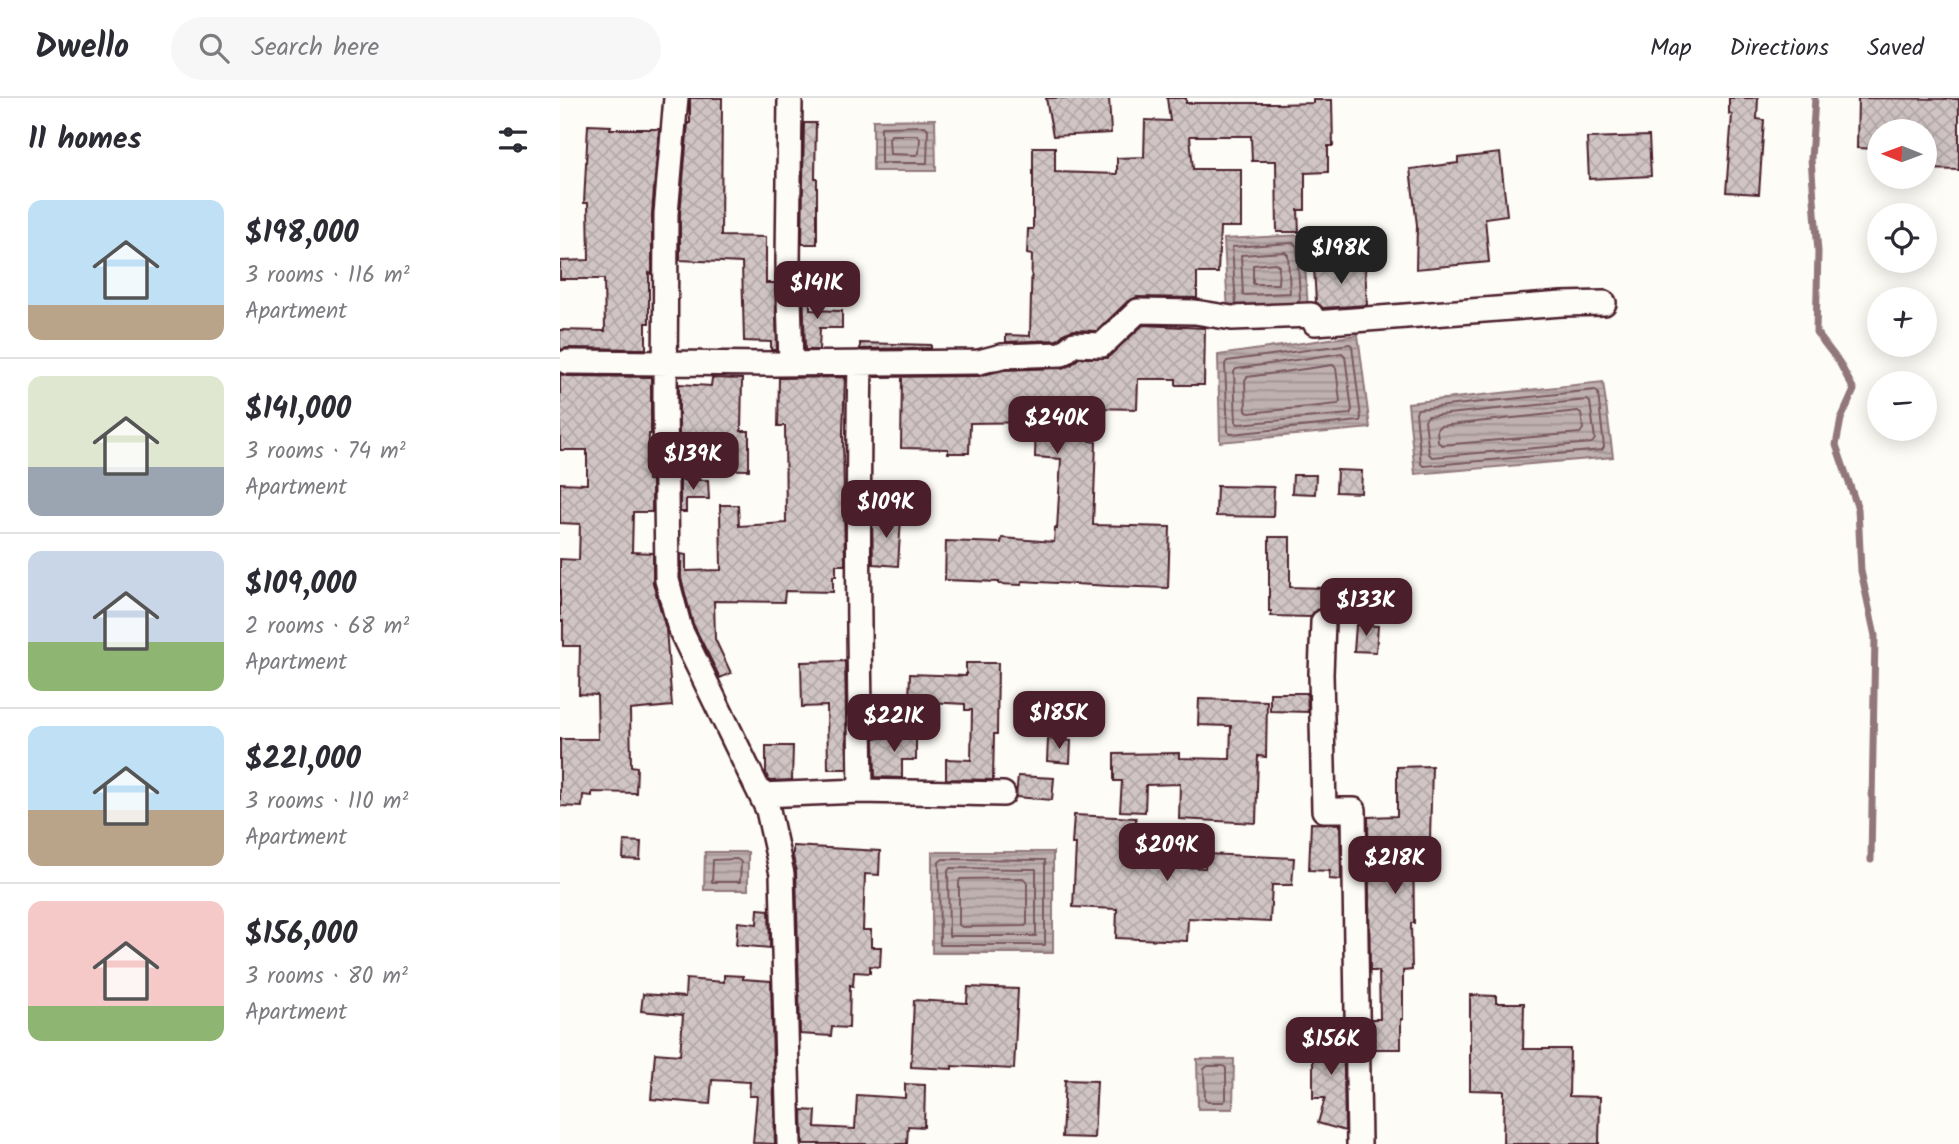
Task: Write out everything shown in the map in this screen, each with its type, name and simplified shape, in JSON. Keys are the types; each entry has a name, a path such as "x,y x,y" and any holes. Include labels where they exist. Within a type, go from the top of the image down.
{"street":[{"path":"676,98 666,214 667,580 680,629 768,810 782,874 789,1144"},
{"path":"790,98 788,263 791,364"},
{"path":"567,362 979,362 1002,356 1062,354 1074,344 1102,345 1138,311 1195,312 1232,318 1311,315 1315,323 1604,303"},
{"path":"860,363 858,554 862,791"},
{"path":"1323,622 1321,674 1324,810 1354,810 1359,1144"},
{"path":"761,795 862,791 1003,794"}],"water":[{"path":"935,119 936,171 873,171 873,120"},
{"path":"1303,235 1308,309 1228,313 1224,239"},
{"path":"1358,335 1370,428 1220,442 1218,355"},
{"path":"1603,382 1613,457 1415,474 1408,403"},
{"path":"705,852 748,852 748,890 704,890"},
{"path":"932,852 1053,852 1053,953 932,953"},
{"path":"1197,1059 1234,1059 1233,1109 1198,1109"}],"building":[{"path":"690,98 722,98 721,236 766,237 766,283 775,283 777,350 771,350 771,342 744,341 742,263 680,260 680,215 690,123"},
{"path":"1046,98 1109,98 1111,133 1053,136"},
{"path":"1167,98 1186,98 1186,103 1277,104 1332,100 1333,146 1328,146 1328,172 1305,173 1305,210 1298,210 1299,232 1277,232 1276,161 1252,161 1251,136 1190,136 1193,169 1241,169 1241,227 1220,227 1218,273 1197,273 1197,298 1137,297 1128,301 1097,331 1074,330 1057,340 1006,342 1006,335 1030,336 1032,255 1027,254 1028,229 1033,229 1033,147 1055,147 1055,172 1117,174 1117,158 1144,157 1145,120 1170,121"},
{"path":"1729,98 1758,98 1757,119 1764,120 1759,194 1726,192 1732,115 1729,114"},
{"path":"1858,98 1959,99 1959,170 1937,169 1937,119 1867,119 1867,148 1857,148"},
{"path":"804,123 816,123 817,244 802,244"},
{"path":"588,125 611,126 610,129 659,129 646,349 560,350 560,330 605,331 604,279 560,279 560,261 589,260 588,203 584,203"},
{"path":"1649,136 1651,176 1589,179 1587,138"},
{"path":"1500,153 1507,215 1485,218 1489,262 1416,269 1417,225 1410,169 1458,163 1458,158"},
{"path":"1365,265 1367,305 1323,308 1316,302 1314,267"},
{"path":"803,283 810,283 810,310 842,311 842,328 820,328 819,350 805,350"},
{"path":"1143,325 1205,328 1204,385 1176,385 1176,379 1138,379 1137,409 1091,408 1090,441 1096,442 1093,525 1170,527 1168,588 1022,581 1021,585 945,580 946,541 1001,543 1002,538 1054,542 1061,459 1035,457 1036,422 970,423 969,453 948,453 948,449 901,448 902,377 874,377 979,376 1004,370 1062,368 1079,358 1107,358"},
{"path":"860,343 931,345 931,348 860,349"},
{"path":"560,374 651,377 648,480 652,480 652,512 633,512 632,552 653,553 653,583 666,629 672,706 630,710 631,766 637,767 636,793 592,792 592,796 583,795 582,807 560,806 560,739 598,739 597,695 579,694 580,646 563,646 563,621 560,621 560,559 579,560 580,524 560,523 560,483 587,484 587,450 560,450"},
{"path":"845,377 845,565 836,565 833,592 785,591 784,602 714,601 715,639 731,673 720,678 693,624 681,578 681,554 686,555 686,571 721,570 720,505 738,505 739,526 786,523 785,426 778,426 779,378"},
{"path":"712,378 742,379 741,431 749,431 749,470 701,469 701,436 679,435 679,384 711,386"},
{"path":"1337,470 1362,471 1361,493 1336,492"},
{"path":"1293,475 1316,475 1315,494 1292,493"},
{"path":"680,480 708,480 709,499 686,499 686,512 680,512"},
{"path":"1217,486 1274,487 1273,517 1216,516"},
{"path":"872,516 901,518 898,566 873,564"},
{"path":"1269,537 1290,537 1290,587 1323,588 1323,608 1316,610 1310,617 1271,616"},
{"path":"1356,625 1378,626 1376,652 1354,651"},
{"path":"845,661 847,769 828,769 827,706 802,707 801,662"},
{"path":"966,663 998,663 993,780 946,779 946,759 971,760 972,710 965,710 965,704 909,701 910,674 966,676"},
{"path":"1270,693 1307,693 1308,712 1270,711"},
{"path":"1199,699 1267,701 1266,757 1258,756 1256,823 1179,819 1180,784 1146,785 1145,812 1120,811 1122,781 1114,781 1114,754 1179,753 1179,758 1230,759 1231,726 1198,725"},
{"path":"892,734 916,734 916,760 902,760 902,778 875,777 874,738 892,737"},
{"path":"1048,739 1071,741 1070,763 1047,761"},
{"path":"766,746 793,746 792,780 769,781 766,773"},
{"path":"1432,766 1430,839 1413,840 1412,970 1403,971 1401,1049 1372,1049 1371,1019 1380,1019 1379,971 1370,971 1368,817 1397,816 1397,767"},
{"path":"1018,776 1054,778 1052,800 1016,797"},
{"path":"1074,815 1136,818 1134,855 1158,856 1157,866 1205,868 1206,854 1294,858 1292,885 1272,885 1270,922 1188,918 1187,941 1116,938 1117,909 1073,907 1076,844 1072,844"},
{"path":"1311,823 1340,824 1341,880 1329,879 1330,871 1309,870"},
{"path":"624,841 641,842 640,860 623,859"},
{"path":"793,846 880,851 879,875 865,874 863,930 871,930 871,947 881,947 880,967 870,966 870,973 854,972 853,986 850,985 849,1028 832,1027 831,1036 800,1034 796,868"},
{"path":"758,909 769,910 770,948 736,945 738,922 757,924"},
{"path":"724,975 771,981 775,1144 753,1143 757,1096 749,1096 750,1082 712,1080 710,1104 651,1099 655,1053 680,1055 683,1015 641,1011 643,994 685,997 686,979 724,982"},
{"path":"968,987 1018,989 1014,1069 911,1067 914,1000 967,1003"},
{"path":"1470,995 1496,996 1496,1003 1524,1003 1523,1049 1570,1049 1569,1096 1600,1097 1599,1144 1503,1144 1504,1091 1470,1090"},
{"path":"1343,1019 1345,1131 1318,1123 1325,1098 1313,1098 1313,1052 1326,1052 1326,1020"},
{"path":"1065,1080 1097,1081 1094,1138 1062,1137"},
{"path":"905,1084 925,1085 924,1127 908,1126 907,1144 803,1144 802,1110 816,1111 815,1127 855,1129 857,1095 905,1098"}],"waterway":[{"path":"1815,98 1811,159 1818,252 1816,332 1839,362 1854,390 1841,419 1836,445 1858,509 1861,571 1875,636 1871,860"}]}
